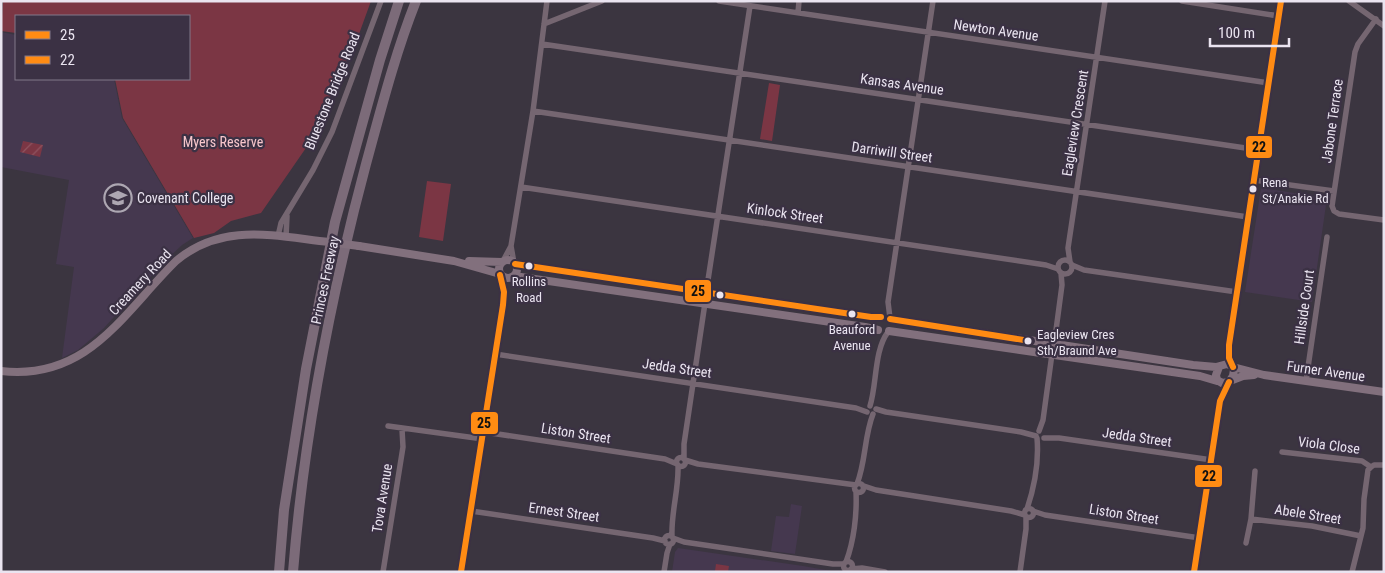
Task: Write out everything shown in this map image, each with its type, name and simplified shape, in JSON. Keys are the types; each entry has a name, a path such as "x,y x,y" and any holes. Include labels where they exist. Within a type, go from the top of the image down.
{"highway":[{"name":"Princes Freeway","path":"279,572 284,510 306,370 335,222 372,86 399,1"},
{"name":"Princes Freeway","path":"293,572 296,525 314,411 340,270 390,79 416,1"},
{"path":"273,572 284,510"}],"street":[{"name":"Bluestone Bridge Road","path":"282,237 280,224 313,170 332,132 380,1"},
{"path":"461,572 504,292 499,267 511,246 533,111 547,1"},
{"path":"544,24 602,1"},
{"name":"Newton Avenue","path":"719,1 1269,82"},
{"path":"798,13 800,1"},
{"path":"881,344 888,331 886,317 896,242 933,1"},
{"name":"Eagleview Crescent","path":"1060,266 1068,248 1105,1"},
{"path":"1183,1 1279,16"},
{"path":"1220,401 1234,373 1229,357 1229,345 1281,1"},
{"path":"1349,1 1384,26"},
{"path":"664,572 750,6"},
{"name":"Jabone Terrace","path":"1376,19 1358,44 1355,52 1332,206 1334,212 1339,214 1384,220"},
{"name":"Kansas Avenue","path":"542,44 1259,150"},
{"name":"Darriwill Street","path":"533,111 1248,217"},
{"path":"1254,180 1334,191"},
{"name":"Kinlock Street","path":"521,187 1060,266"},
{"name":"Creamery Road","path":"1,371 25,372 43,370 85,353 114,328 176,261 202,244 237,234 359,246 454,261 500,274"},
{"name":"Hillside Court","path":"1306,381 1327,237"},
{"path":"504,292 516,270 511,246"},
{"name":"Eagleview Crescent","path":"1068,248 1071,263 1069,273"},
{"path":"503,261 508,260 515,263 706,293 871,317 886,317 1156,360 1193,365 1220,366 1226,364 1233,367"},
{"name":"Creamery Road","path":"454,261 503,261"},
{"path":"1060,266 1071,263 1084,270"},
{"path":"1060,266 1069,273 1084,270 1237,292"},
{"path":"1020,572 1062,286 1060,266"},
{"path":"1062,286 1069,273"},
{"path":"500,274 506,278 513,276 865,327 883,334 888,331 1200,376 1223,383 1229,382"},
{"path":"847,567 881,344 878,323 886,317"},
{"path":"1194,572 1220,401 1216,375 1229,345"},
{"name":"Jedda Street","path":"495,354 1212,460"},
{"path":"1154,370 1156,360"},
{"name":"Furner Avenue","path":"1233,367 1264,375 1384,392"},
{"name":"Furner Avenue","path":"1229,382 1244,376 1264,375"},
{"name":"Liston Street","path":"388,426 665,459 1200,538"},
{"name":"Tova Avenue","path":"383,572 403,447 402,428"},
{"name":"Viola Close","path":"1282,452 1362,461 1371,467"},
{"path":"1352,572 1363,528 1368,470 1374,465 1384,465"},
{"path":"1246,543 1252,519 1255,471"},
{"name":"Ernest Street","path":"471,511 885,572"},
{"name":"Abele Street","path":"1252,519 1312,526 1361,536"}],"shaded area":[{"name":"Covenant College","path":"1,32 15,35 15,80 114,80 122,118 193,238 182,245 161,265 104,328 78,350 62,358 74,267 56,264 69,180 1,167"},
{"path":"1261,188 1327,198 1312,302 1245,292"},
{"path":"791,504 802,506 795,554 771,551 776,516 789,517"},
{"path":"678,548 837,572 672,572 675,552"}],"green space":[{"name":"Myers Reserve","path":"3,1 371,1 359,34 308,145 261,213 231,221 214,233 194,238 123,118 115,80 190,80 190,15 15,15 15,33 1,31"},
{"path":"769,83 780,85 772,141 760,139"},
{"path":"23,141 43,145 40,157 20,152"},
{"path":"427,181 451,184 443,241 419,237"},
{"path":"716,564 729,566 728,572 715,571"}],"transit line":[{"name":"22","path":"1233,367 1229,358 1229,345 1281,1"},
{"name":"25","path":"515,264 881,317"},
{"name":"25","path":"461,572 503,305 504,292 500,275"},
{"name":"25","path":"890,319 1030,341"},
{"name":"22","path":"1194,572 1220,401 1229,382"}],"place":[{"name":"Rena St/Anakie Rd","path":"1253,189"},
{"name":"Covenant College","path":"118,198"},
{"name":"Rollins Road","path":"529,266"},
{"name":"Beauford Avenue","path":"852,314"},
{"name":"Eagleview Cres Sth/Braund Ave","path":"1028,341"}]}
